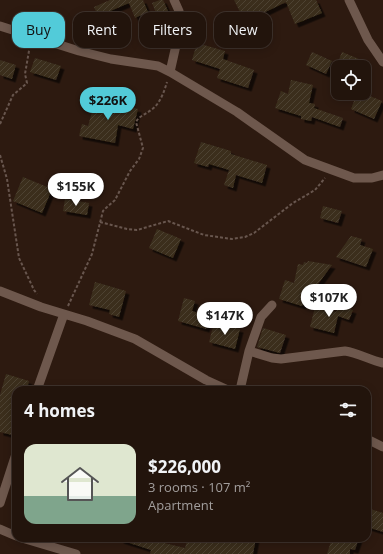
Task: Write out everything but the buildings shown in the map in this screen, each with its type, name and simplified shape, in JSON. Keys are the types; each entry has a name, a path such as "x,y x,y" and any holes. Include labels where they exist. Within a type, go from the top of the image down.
{"street":[{"path":"170,72 181,22 179,11 174,0"},
{"path":"353,1 368,40 383,62"},
{"path":"0,26 12,30"},
{"path":"65,47 111,59 158,66 241,115 301,158 354,178 372,178 383,175"},
{"path":"372,178 383,184"},
{"path":"0,291 135,339 219,386"},
{"path":"241,386 249,351 261,317 272,305"},
{"path":"38,386 64,314"},
{"path":"249,351 272,358 281,359 345,351 383,363"},
{"path":"371,441 383,447"},
{"path":"0,503 12,466"},
{"path":"0,529 12,534"},
{"path":"36,542 76,554"}],"path":[{"path":"0,124 13,96 27,83 25,74 29,48"},
{"path":"64,314 92,254 103,211 115,200 130,170 139,159 143,148 136,122 153,109 159,101 164,93 170,72"},
{"path":"0,155 7,179 19,258 34,290 38,295"},
{"path":"100,222 127,230 137,230 168,221 204,235 232,239 246,237 254,233 293,203 315,190 332,170"}]}
